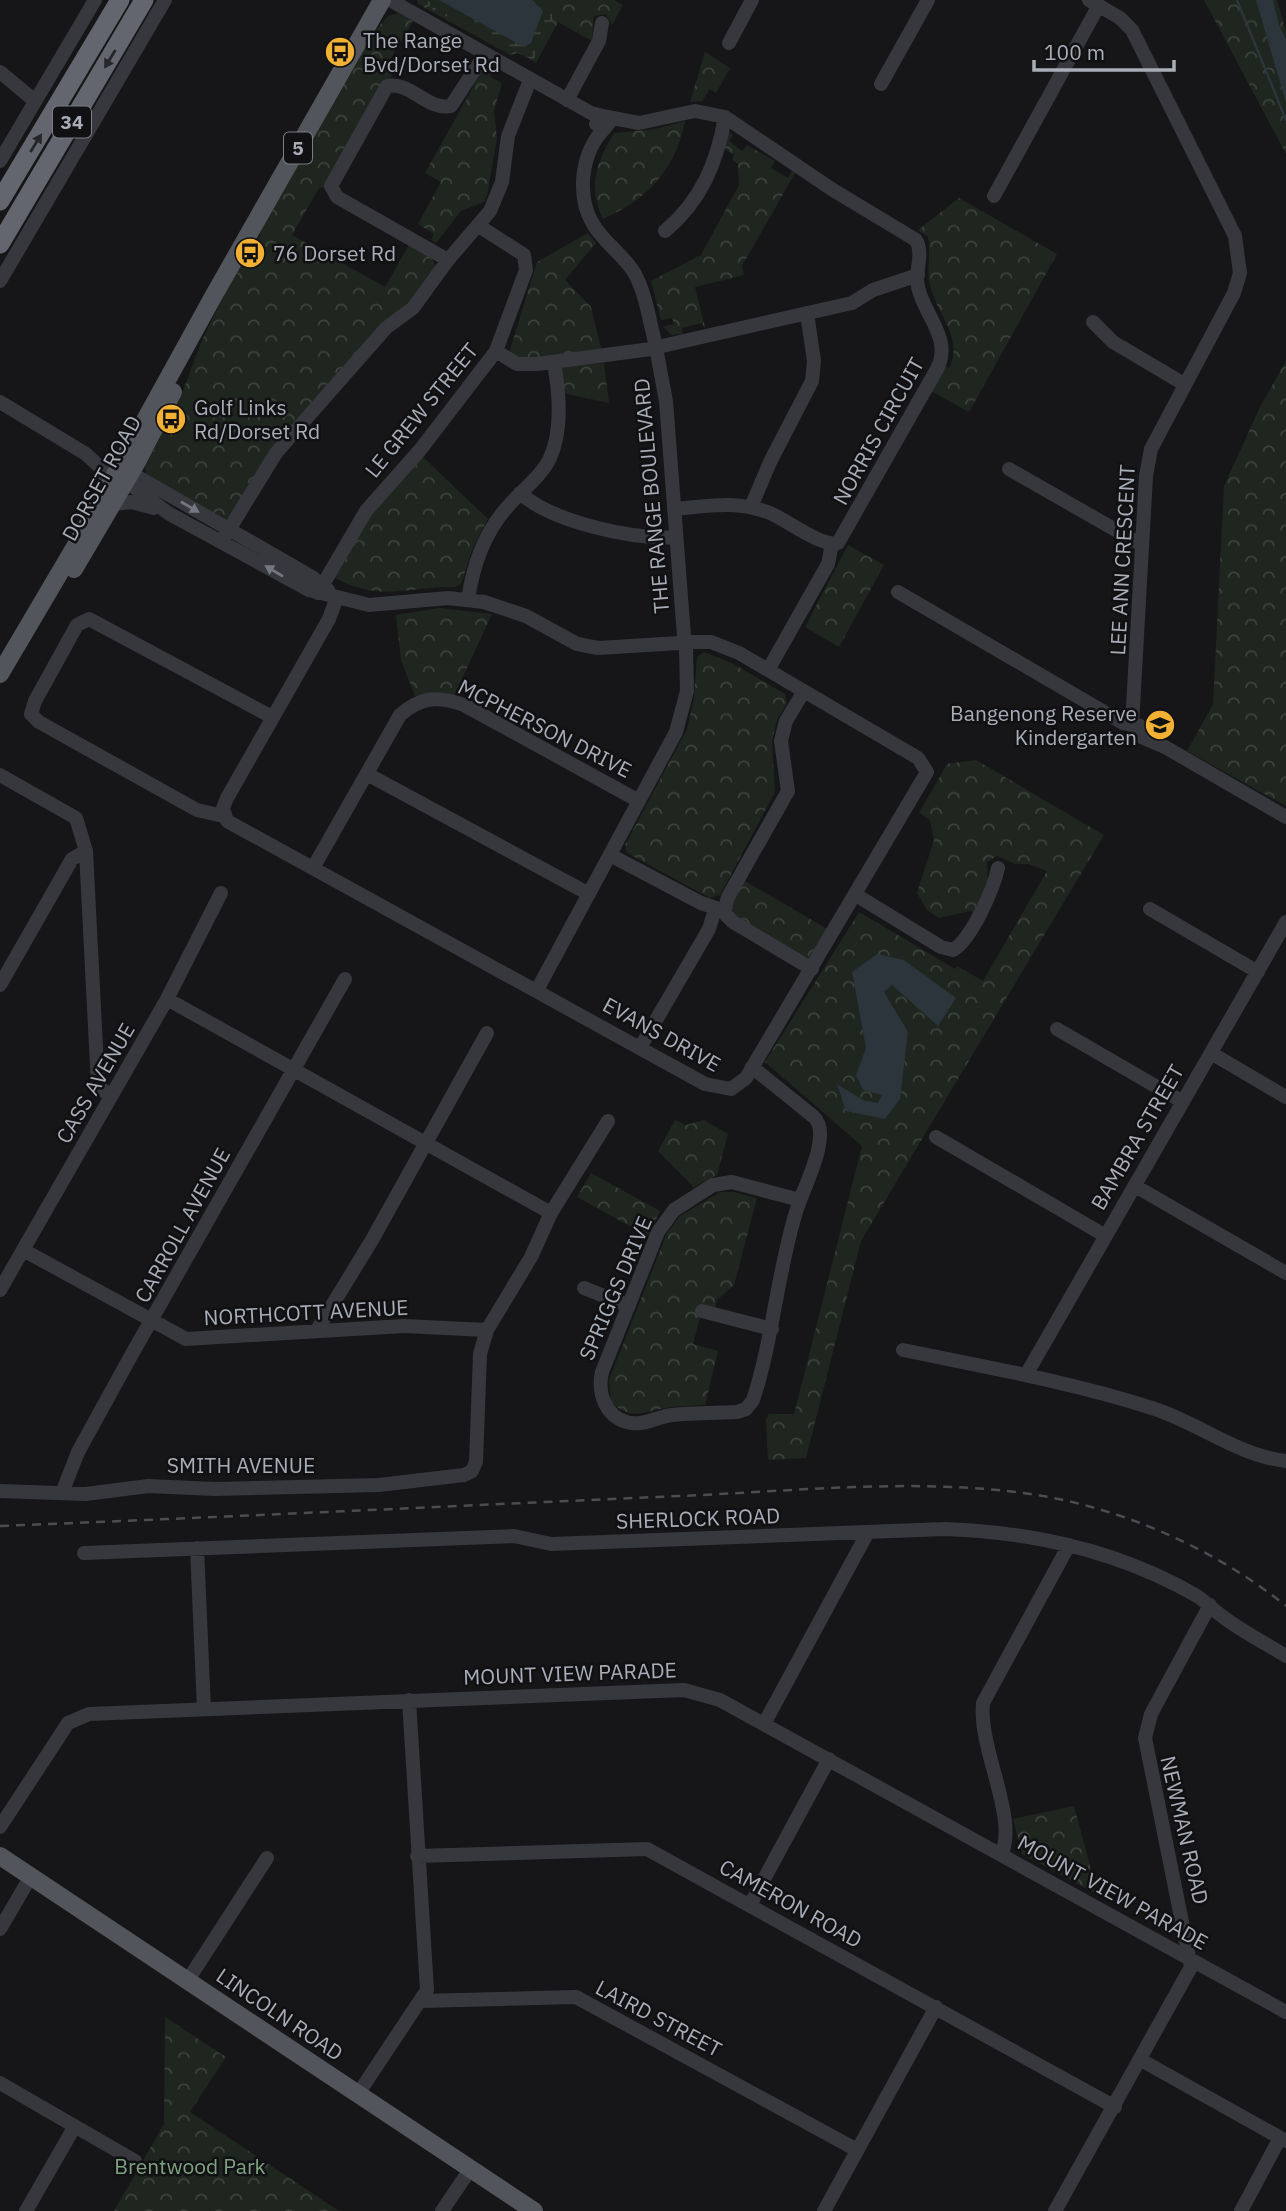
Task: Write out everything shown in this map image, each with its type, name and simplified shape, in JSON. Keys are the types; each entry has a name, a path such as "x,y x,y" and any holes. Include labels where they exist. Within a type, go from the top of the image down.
{"highway":[{"name":"34","path":"0,201 120,0"},
{"name":"34","path":"0,244 144,0"}],"main road":[{"name":"DORSET ROAD","path":"1,671 88,550 120,478 170,400 214,295 382,0"},
{"name":"LINCOLN ROAD","path":"0,1856 534,2211"}],"street":[{"path":"0,160 95,0"},
{"path":"0,281 165,0"},
{"path":"390,0 567,100 602,123"},
{"path":"729,43 752,0"},
{"path":"881,84 928,0"},
{"path":"995,196 1094,3"},
{"name":"LEE ANN CRESCENT","path":"1094,3 1120,18 1132,30 1238,247 1240,273 1234,293 1151,449 1142,545 1136,725"},
{"path":"567,100 599,41 602,23"},
{"path":"448,260 337,197 331,187 387,86 401,86 435,105 446,107 455,101 482,53"},
{"path":"0,72 35,101"},
{"path":"226,535 276,453 386,328 413,308 448,260 479,226 499,192 508,136 533,81"},
{"name":"NORRIS CIRCUIT","path":"602,123 639,123 695,111 725,117 833,190 916,240 919,251 917,278 942,344 941,360 842,539 831,544"},
{"path":"665,231 687,211 704,185 717,155 725,117"},
{"name":"THE RANGE BOULEVARD","path":"120,478 337,597 383,606 427,599 468,600 509,609 587,646 610,648 685,642 666,401 656,347 635,276 598,231 587,212 584,166 602,123"},
{"path":"40,177 40,215"},
{"name":"LE GREW STREET","path":"320,589 366,511 453,409 496,351 526,270 527,260 524,255 479,226"},
{"path":"496,351 517,364 554,362 656,347 852,303 891,284 917,278"},
{"path":"754,508 762,481 812,381 814,361 803,314"},
{"path":"1093,322 1113,342 1184,384"},
{"path":"468,600 470,582 486,537 546,466 554,445 559,399 554,362"},
{"path":"0,402 86,454 104,471 120,478"},
{"path":"86,454 109,461 138,503 168,513"},
{"path":"1009,469 1142,545"},
{"name":"THE RANGE BOULEVARD","path":"120,478 168,513 226,535"},
{"path":"520,494 538,506 625,535 676,534"},
{"path":"673,506 704,504 754,508 831,544 828,564 768,670"},
{"path":"898,592 1122,723 1136,725 1139,736 1166,747 1286,817"},
{"path":"223,816 227,798 329,619 337,597"},
{"name":"EVANS DRIVE","path":"272,718 89,619 77,625 35,701 31,714 39,722 197,810 223,816 234,826 719,1089 732,1089 740,1084 752,1067 812,969 924,782 927,767 918,758 718,643 685,642"},
{"path":"537,990 667,750 683,711 688,683 685,642"},
{"path":"641,1046 720,914 788,791 787,771 781,752 782,729 804,691"},
{"name":"MCPHERSON DRIVE","path":"313,868 400,715 424,699 442,698 464,705 639,801"},
{"path":"367,774 589,894"},
{"path":"0,775 76,818 86,851 98,1086 110,1096"},
{"path":"0,985 72,859 86,851"},
{"path":"610,855 701,903 812,969"},
{"path":"856,895 941,947 953,950 962,942 991,893 998,868"},
{"name":"CASS AVENUE","path":"0,1290 25,1251 167,999 221,893"},
{"path":"1150,909 1258,972"},
{"name":"BAMBRA STREET","path":"1026,1375 1286,922"},
{"name":"CARROLL AVENUE","path":"62,1493 78,1452 345,979"},
{"path":"167,999 551,1213"},
{"path":"1057,1028 1183,1102"},
{"path":"317,1331 487,1033"},
{"path":"1211,1053 1286,1097"},
{"name":"SPRIGGS DRIVE","path":"752,1067 814,1117 822,1127 817,1152 800,1200 776,1296 772,1329 753,1400 746,1409 737,1412 667,1415 631,1423 617,1418 606,1408 600,1387 602,1372 663,1223 674,1210 713,1185 732,1182 800,1200"},
{"path":"486,1330 531,1257 551,1213 608,1121"},
{"path":"936,1137 1104,1235"},
{"path":"1135,1186 1286,1273"},
{"name":"NORTHCOTT AVENUE","path":"25,1251 186,1339 404,1326 486,1330"},
{"path":"584,1289 629,1306"},
{"path":"702,1311 772,1329"},
{"name":"SMITH AVENUE","path":"0,1491 86,1494 148,1486 215,1489 379,1485 464,1475 472,1471 476,1462 480,1354 486,1330"},
{"path":"903,1350 1026,1375 1154,1408 1260,1454 1286,1461"},
{"name":"SHERLOCK ROAD","path":"84,1553 514,1536 551,1544 968,1530 1069,1545 1147,1572 1210,1605 1220,1616 1286,1656"},
{"path":"764,1724 868,1532"},
{"path":"1001,1855 1006,1830 983,1726 984,1703 1069,1545"},
{"path":"197,1548 204,1709"},
{"name":"NEWMAN ROAD","path":"1055,2211 1187,1978 1190,1959 1145,1738 1151,1714 1210,1605"},
{"name":"MOUNT VIEW PARADE","path":"0,1827 74,1719 89,1714 684,1690 709,1695 764,1724 1286,2012"},
{"path":"358,2094 427,1990 417,1856 410,1700"},
{"path":"750,1905 829,1759"},
{"name":"CAMERON ROAD","path":"417,1856 638,1847 656,1853 1115,2107"},
{"path":"188,1980 267,1858"},
{"path":"0,1929 31,1876"},
{"name":"LAIRD STREET","path":"421,2001 576,1997 857,2150"},
{"path":"824,2211 936,2007"},
{"path":"1141,2060 1283,2139 1241,2211"},
{"path":"0,2083 135,2161"},
{"path":"26,2211 75,2126"},
{"path":"442,2211 471,2168"}],"green space":[{"path":"417,0 614,0 623,5 612,25 606,14 594,16 592,41 558,22 536,63 518,53 510,55 418,4"},
{"path":"418,0 551,0 555,11 553,24 533,60 491,41 466,23 458,23"},
{"path":"1204,0 1277,0 1286,31 1286,154"},
{"path":"398,13 413,21 385,68 393,73 390,79 383,82 324,187 319,188 292,235 385,287 409,245 431,258 435,265 416,298 351,364 228,522 147,477 145,467 179,401 203,338 238,267 257,244 264,219 374,32 388,16"},
{"path":"705,52 730,68 716,93 710,89 702,101 690,102"},
{"path":"482,71 492,71 490,77 502,83 494,111 497,138 487,196 484,202 461,211 436,243 431,240 434,234 418,224 441,182 425,173"},
{"path":"685,121 675,154 657,181 633,202 603,219 596,196 596,174 614,133 655,129"},
{"path":"727,130 733,135 729,141 742,151 747,145 775,161 771,168 788,178 792,171 795,173 742,266 744,275 695,287 706,331 702,323 682,328 683,337 680,334 672,335 663,327 674,324 672,318 661,320 651,281 701,255 739,185 738,164 732,160 734,155 723,148"},
{"path":"959,198 1057,254 969,412 931,391 944,366 949,368 953,346 929,281 928,237 918,230"},
{"path":"588,233 596,243 565,280 591,307 602,352 525,362 509,353 537,262"},
{"path":"1286,361 1286,806 1187,751 1213,704 1224,486 1260,407"},
{"path":"604,363 609,403 563,393 559,367"},
{"path":"421,455 488,519 473,547 461,584 455,587 379,591 350,585 334,577 371,510"},
{"path":"848,545 884,565 839,647 805,627"},
{"path":"440,608 492,614 454,696 415,696 401,660 396,615"},
{"path":"704,652 732,663 785,694 787,703 777,720 772,741 775,792 720,895 710,898 627,853 625,845 687,729 694,698 697,657"},
{"path":"976,760 1104,835 861,1241 806,1458 768,1460 766,1419 769,1414 794,1414 862,1146 765,1062 859,912 955,969 957,966 983,981 1047,871 1028,864 1015,864 997,856 987,862 988,879 974,913 970,911 939,918 927,910 917,893 934,840 930,820 919,813 947,764"},
{"path":"743,880 829,930 810,958 805,959 733,918 730,903"},
{"path":"675,1120 686,1125 704,1120 728,1134 717,1175 694,1187 658,1151"},
{"path":"591,1173 660,1211 648,1236 577,1197"},
{"path":"720,1192 734,1192 757,1198 734,1285 717,1300 715,1309 703,1306 693,1344 718,1351 705,1405 669,1407 636,1414 624,1411 611,1402 609,1380 667,1233 680,1216"},
{"path":"1074,1806 1098,1895 1022,1854 1013,1819"},
{"name":"Brentwood Park","path":"165,2017 226,2057 190,2112 339,2211 114,2211 164,2124"}],"shaded area":[{"path":"439,0 532,0 543,11 531,43 524,47"},
{"path":"1256,0 1273,0 1279,25 1286,39 1286,103"},
{"path":"877,954 904,960 956,998 938,1026 892,985 884,992 908,1032 900,1099 885,1119 846,1111 837,1084 863,1100 878,1103 882,1095 863,1090 856,1075 866,1048 852,972"}],"waterway":[{"path":"1237,0 1286,120"}],"railway":[{"path":"0,1526 875,1486 974,1488 1068,1501 1126,1518 1183,1541 1237,1571 1286,1606"}],"place":[{"name":"The Range Bvd/Dorset Rd","path":"340,52"},
{"name":"76 Dorset Rd","path":"250,253"},
{"name":"Golf Links Rd/Dorset Rd","path":"171,419"},
{"name":"Bangenong Reserve Kindergarten","path":"1160,725"}]}
